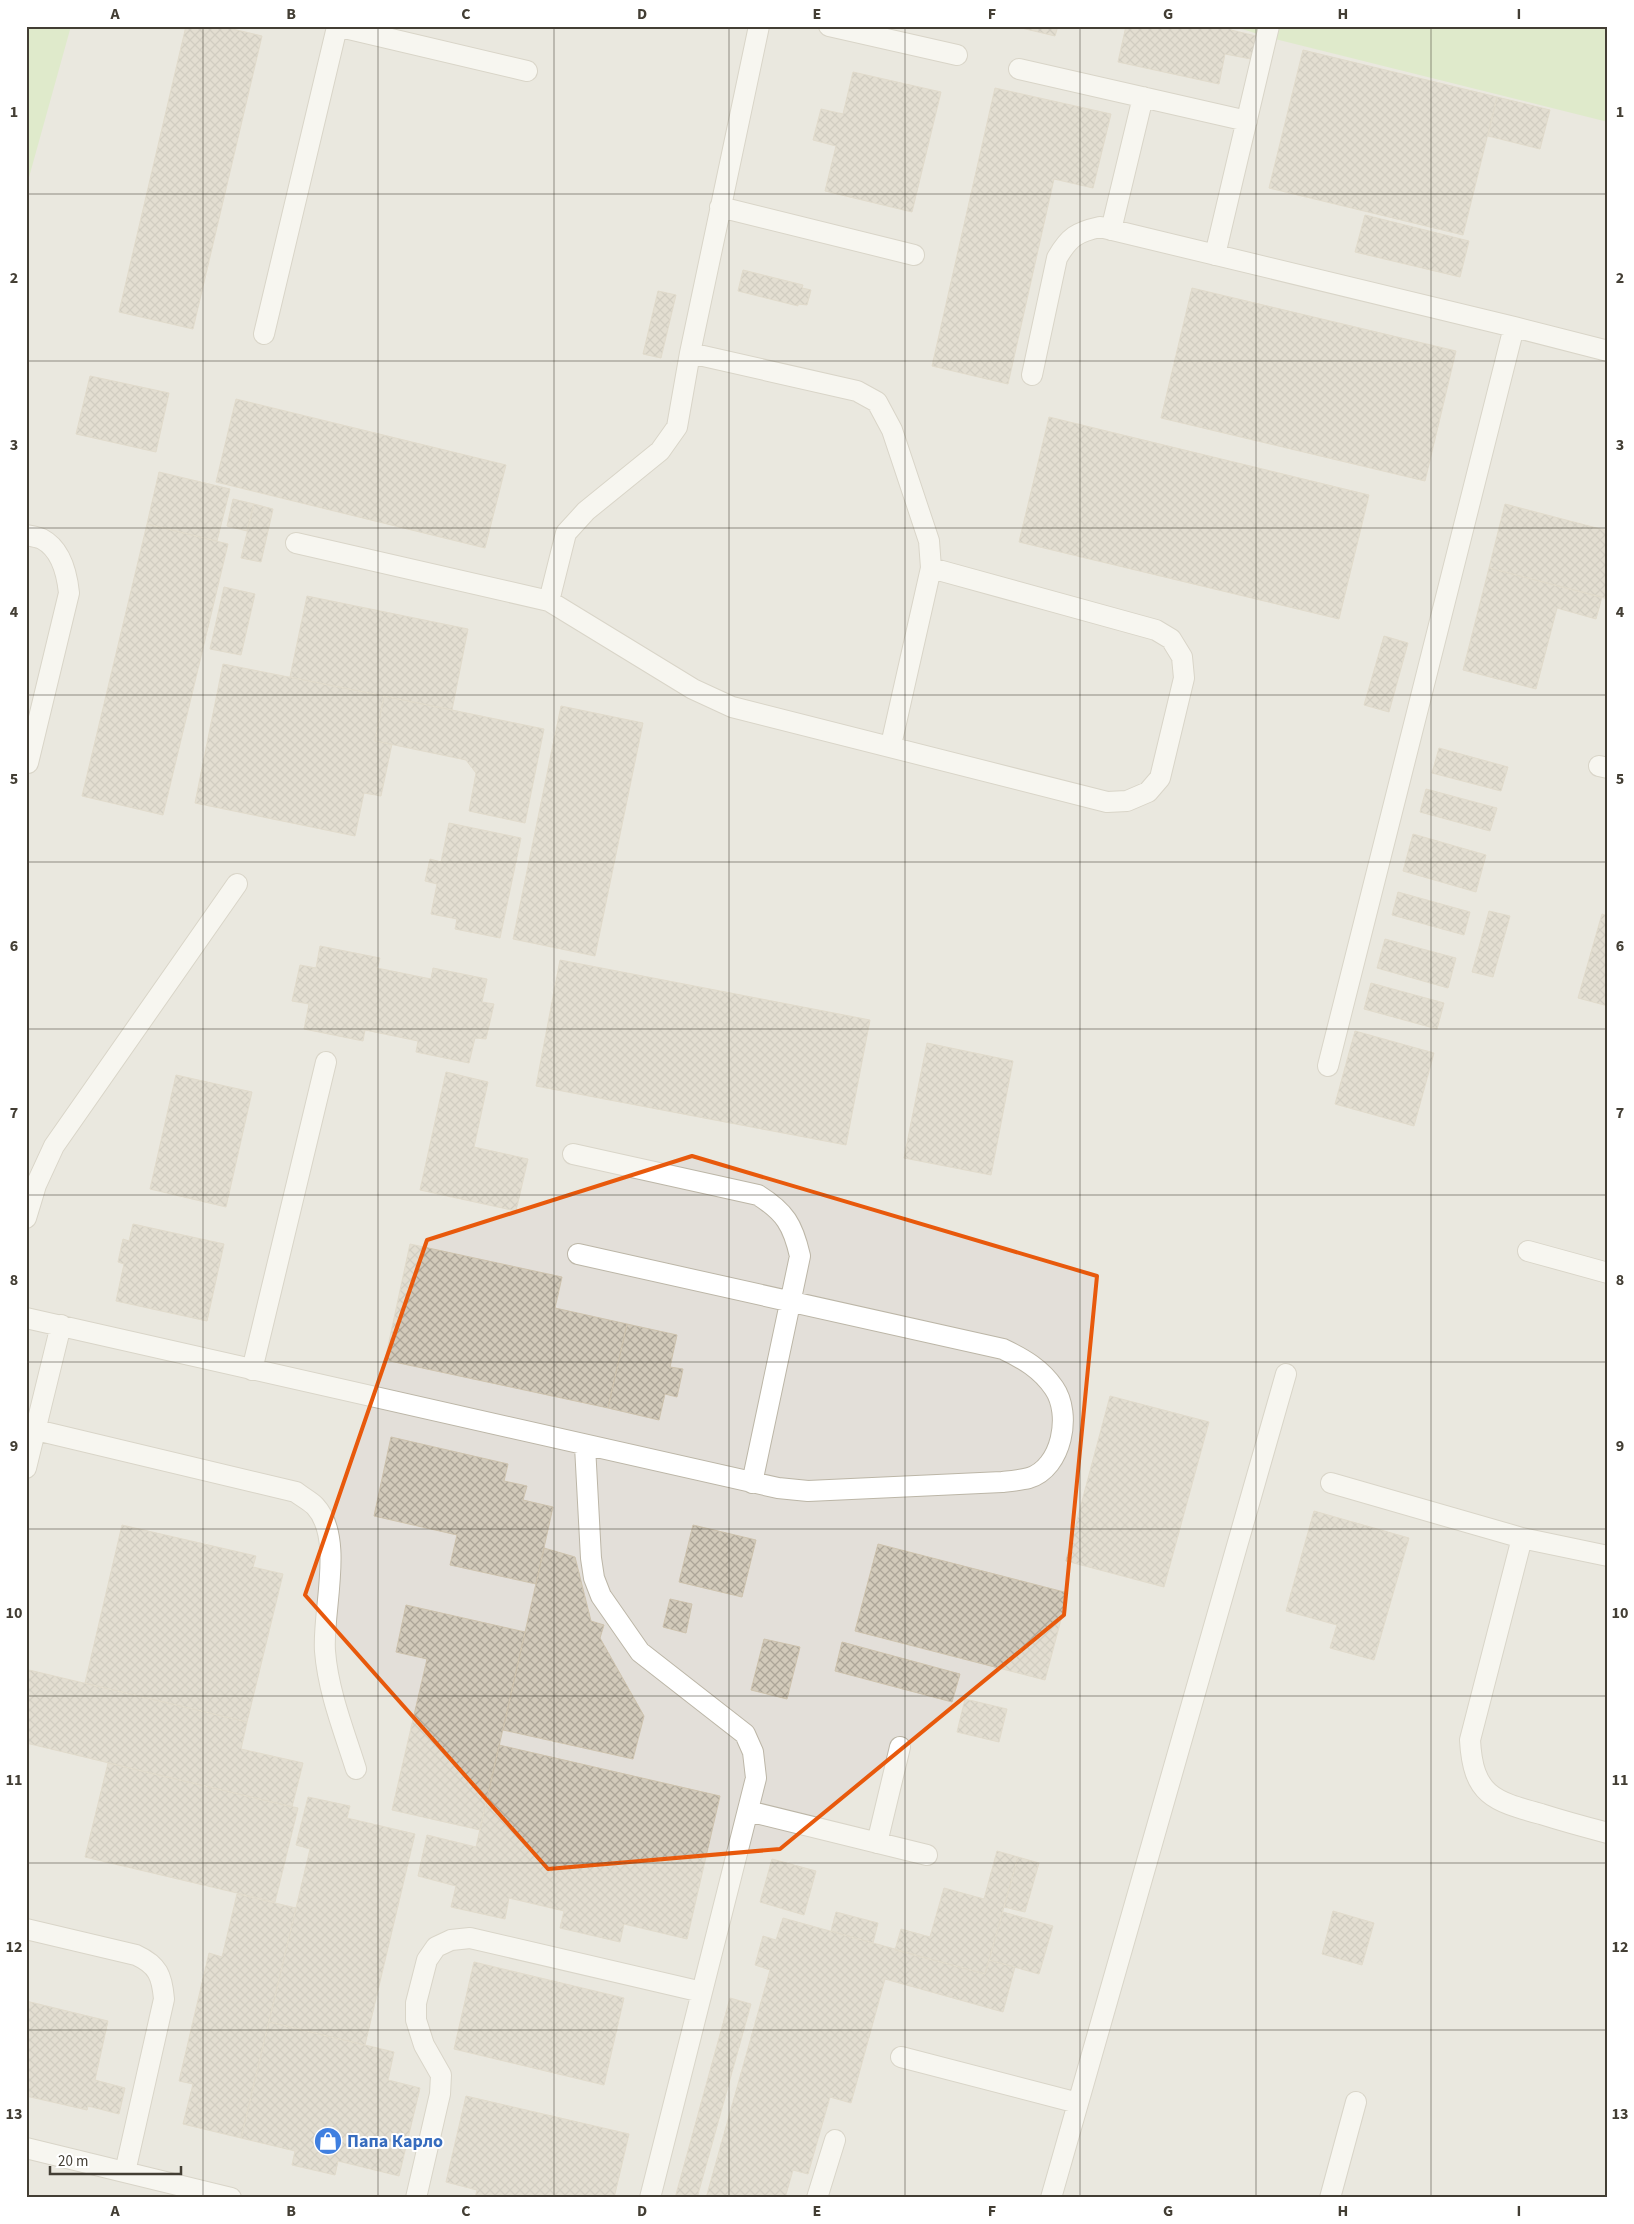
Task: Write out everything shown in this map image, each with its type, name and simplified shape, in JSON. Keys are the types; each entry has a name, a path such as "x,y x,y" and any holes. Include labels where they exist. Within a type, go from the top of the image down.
{"lane":[{"path":"264,334 336,26 527,72"},
{"path":"549,601 566,533 586,512 660,451 677,426 690,353 759,26"},
{"path":"828,26 957,55"},
{"path":"1215,255 1269,26"},
{"path":"1019,69 1247,121"},
{"path":"1111,230 1143,97"},
{"path":"720,207 914,255"},
{"path":"1032,375 1057,258 1066,243 1080,231 1100,227 1608,351"},
{"path":"1328,1066 1514,327"},
{"path":"690,353 857,391 877,402 892,430 929,541 931,568 891,745"},
{"path":"26,535 43,539 58,556 67,574 69,593 28,764"},
{"path":"296,544 549,601 693,689 732,707 891,745 1107,802 1127,801 1148,792 1160,778 1184,678 1182,657 1171,639 1156,630 931,568"},
{"path":"26,1218 36,1185 54,1146 237,884"},
{"path":"252,1370 326,1062"},
{"path":"573,1154 758,1195 786,1218 795,1235 800,1256 752,1483"},
{"path":"1528,1251 1608,1273"},
{"path":"26,1318 584,1446 752,1483 808,1491 1002,1482 1031,1477 1047,1466 1058,1449 1062,1431 1062,1409 1056,1390 1043,1374 1026,1360 1003,1349 578,1254"},
{"path":"26,1468 61,1325"},
{"path":"1051,2198 1286,1374"},
{"path":"36,1430 296,1492 315,1506 326,1525 330,1549 325,1651 330,1686 356,1769"},
{"path":"584,1446 591,1558 594,1578 601,1596 640,1652 745,1734 753,1752 756,1778 650,2198"},
{"path":"1331,1483 1522,1538 1608,1556"},
{"path":"1522,1538 1470,1740 1471,1765 1484,1788 1502,1804 1608,1833"},
{"path":"877,1843 900,1747"},
{"path":"748,1811 927,1855"},
{"path":"26,1929 136,1955 150,1961 162,1980 164,1999 126,2172"},
{"path":"416,2198 440,2094 441,2075 424,2044 416,2020 416,2003 427,1960 436,1948 450,1940 470,1938 702,1992"},
{"path":"901,2057 1078,2103"},
{"path":"1330,2198 1356,2102"},
{"path":"817,2198 835,2140"},
{"path":"26,2148 231,2198"}],"highlighted area":[{"path":"692,1156 1097,1276 1064,1615 780,1849 548,1869 305,1595 427,1240"}],"shaded area":[{"path":"26,26 1428,26 1608,67 1608,2198 26,2198"}],"green space":[{"path":"26,26 71,26 26,188"},
{"path":"1233,26 1608,26 1608,122 1267,37"}],"building":[{"path":"186,26 220,26 262,36 193,329 119,312"},
{"path":"1013,26 1058,26 1055,36"},
{"path":"1126,26 1231,26 1231,30 1256,36 1251,59 1225,54 1219,84 1118,62"},
{"path":"1303,50 1497,97 1463,235 1269,188"},
{"path":"853,72 941,92 912,212 825,191 836,146 813,140 821,109 843,114"},
{"path":"995,88 1111,114 1093,188 1054,179 1008,384 932,366"},
{"path":"1497,97 1550,110 1540,149 1488,136"},
{"path":"1365,215 1469,241 1460,277 1355,252"},
{"path":"743,270 803,285 802,288 811,290 807,305 798,304 798,306 738,291"},
{"path":"1192,288 1456,351 1425,481 1161,418"},
{"path":"658,291 676,295 661,358 643,354"},
{"path":"90,376 169,393 156,452 76,434"},
{"path":"236,399 506,465 485,548 216,482"},
{"path":"1049,417 1369,495 1339,619 1019,542"},
{"path":"159,472 230,489 217,541 147,524"},
{"path":"233,499 254,504 247,531 227,526"},
{"path":"254,504 273,509 261,562 241,558"},
{"path":"1505,504 1608,531 1608,599 1489,568"},
{"path":"147,524 228,544 163,815 82,796"},
{"path":"1489,568 1602,597 1596,619 1557,608 1536,689 1463,670"},
{"path":"224,587 255,594 241,655 210,649"},
{"path":"307,596 468,629 452,710 290,677"},
{"path":"1384,636 1408,643 1389,712 1364,705"},
{"path":"223,664 384,696 375,741 392,744 381,796 364,793 355,836 195,803"},
{"path":"384,696 544,729 525,823 469,811 476,773 466,760 375,741"},
{"path":"561,706 643,723 595,956 513,939"},
{"path":"1439,748 1508,767 1501,791 1432,773"},
{"path":"1426,789 1497,808 1490,831 1420,812"},
{"path":"449,823 521,838 500,938 455,929 457,919 431,914 437,884 425,881 430,859 441,862"},
{"path":"1413,834 1486,855 1476,892 1403,871"},
{"path":"1398,892 1470,912 1464,935 1392,915"},
{"path":"1489,911 1510,916 1493,977 1472,972"},
{"path":"1602,914 1608,916 1608,1006 1578,998"},
{"path":"1385,939 1456,958 1448,988 1377,968"},
{"path":"320,946 380,958 377,968 431,979 433,968 487,979 482,1002 494,1004 486,1039 475,1038 469,1063 416,1052 418,1041 365,1030 363,1041 304,1029 309,1004 292,1001 300,965 316,968"},
{"path":"560,960 870,1020 846,1145 536,1086"},
{"path":"1371,983 1444,1003 1437,1029 1364,1009"},
{"path":"1355,1031 1434,1053 1414,1126 1335,1104"},
{"path":"927,1043 1013,1061 991,1175 904,1158"},
{"path":"446,1072 488,1082 474,1147 528,1159 516,1211 420,1190"},
{"path":"176,1075 252,1092 226,1207 150,1189"},
{"path":"133,1224 224,1244 207,1321 116,1301 124,1264 118,1262 123,1239 129,1241"},
{"path":"410,1244 562,1277 555,1308 627,1324 608,1408 385,1360"},
{"path":"627,1324 677,1335 670,1367 683,1369 677,1397 665,1394 659,1420 608,1408"},
{"path":"1110,1396 1209,1422 1164,1587 1066,1561"},
{"path":"391,1437 508,1464 504,1481 527,1486 523,1500 553,1507 536,1584 450,1565 457,1535 374,1516"},
{"path":"1314,1511 1409,1538 1374,1660 1330,1648 1337,1625 1286,1611"},
{"path":"122,1525 256,1556 253,1567 283,1574 247,1722 85,1683"},
{"path":"693,1525 756,1540 742,1597 679,1582"},
{"path":"878,1544 1068,1593 1045,1680 855,1631"},
{"path":"544,1548 575,1557 591,1621 604,1625 600,1638 644,1716 633,1759 503,1730"},
{"path":"670,1599 692,1604 686,1633 663,1627"},
{"path":"406,1605 525,1632 480,1830 392,1810 427,1659 396,1652"},
{"path":"764,1639 800,1647 787,1699 751,1690"},
{"path":"842,1642 960,1674 952,1702 835,1671"},
{"path":"29,1670 247,1722 241,1749 303,1763 292,1807 26,1743 26,1683"},
{"path":"965,1699 1007,1709 999,1742 957,1732"},
{"path":"499,1745 720,1796 687,1939 624,1924 620,1942 560,1928 564,1911 509,1898 505,1919 451,1907 456,1886 418,1876 427,1835 476,1847"},
{"path":"108,1763 298,1808 275,1902 85,1857"},
{"path":"308,1797 350,1806 347,1818 415,1834 365,2045 269,2022 310,1849 296,1845"},
{"path":"997,1851 1018,1857 985,1974 895,1950 901,1929 930,1937 944,1888 984,1899"},
{"path":"1018,1857 1039,1863 1025,1912 1004,1907"},
{"path":"772,1859 816,1871 804,1915 760,1902"},
{"path":"237,1894 296,1908 241,2138 183,2124 193,2084 179,2081 209,1953 222,1957"},
{"path":"1333,1911 1374,1923 1362,1965 1322,1954"},
{"path":"836,1912 878,1923 873,1943 831,1931"},
{"path":"1003,1912 1053,1926 1039,1974 989,1960"},
{"path":"783,1918 985,1974 989,1960 1015,1967 1003,2012 885,1979 851,2103 830,2097 808,2174 793,2170 785,2198 706,2198 770,1970 755,1965 763,1936 776,1940"},
{"path":"474,1962 624,1998 604,2085 454,2049"},
{"path":"730,1998 751,2004 697,2198 675,2198"},
{"path":"26,2001 108,2021 95,2080 125,2088 119,2114 88,2106 87,2110 26,2096"},
{"path":"269,2022 394,2052 388,2080 420,2088 399,2176 338,2161 335,2175 292,2165 295,2151 241,2138"},
{"path":"466,2096 629,2134 614,2198 512,2198 500,2195 499,2198 475,2198 477,2190 446,2182"}],"place":[{"name":"Папа Карло","path":"328,2141"}]}
